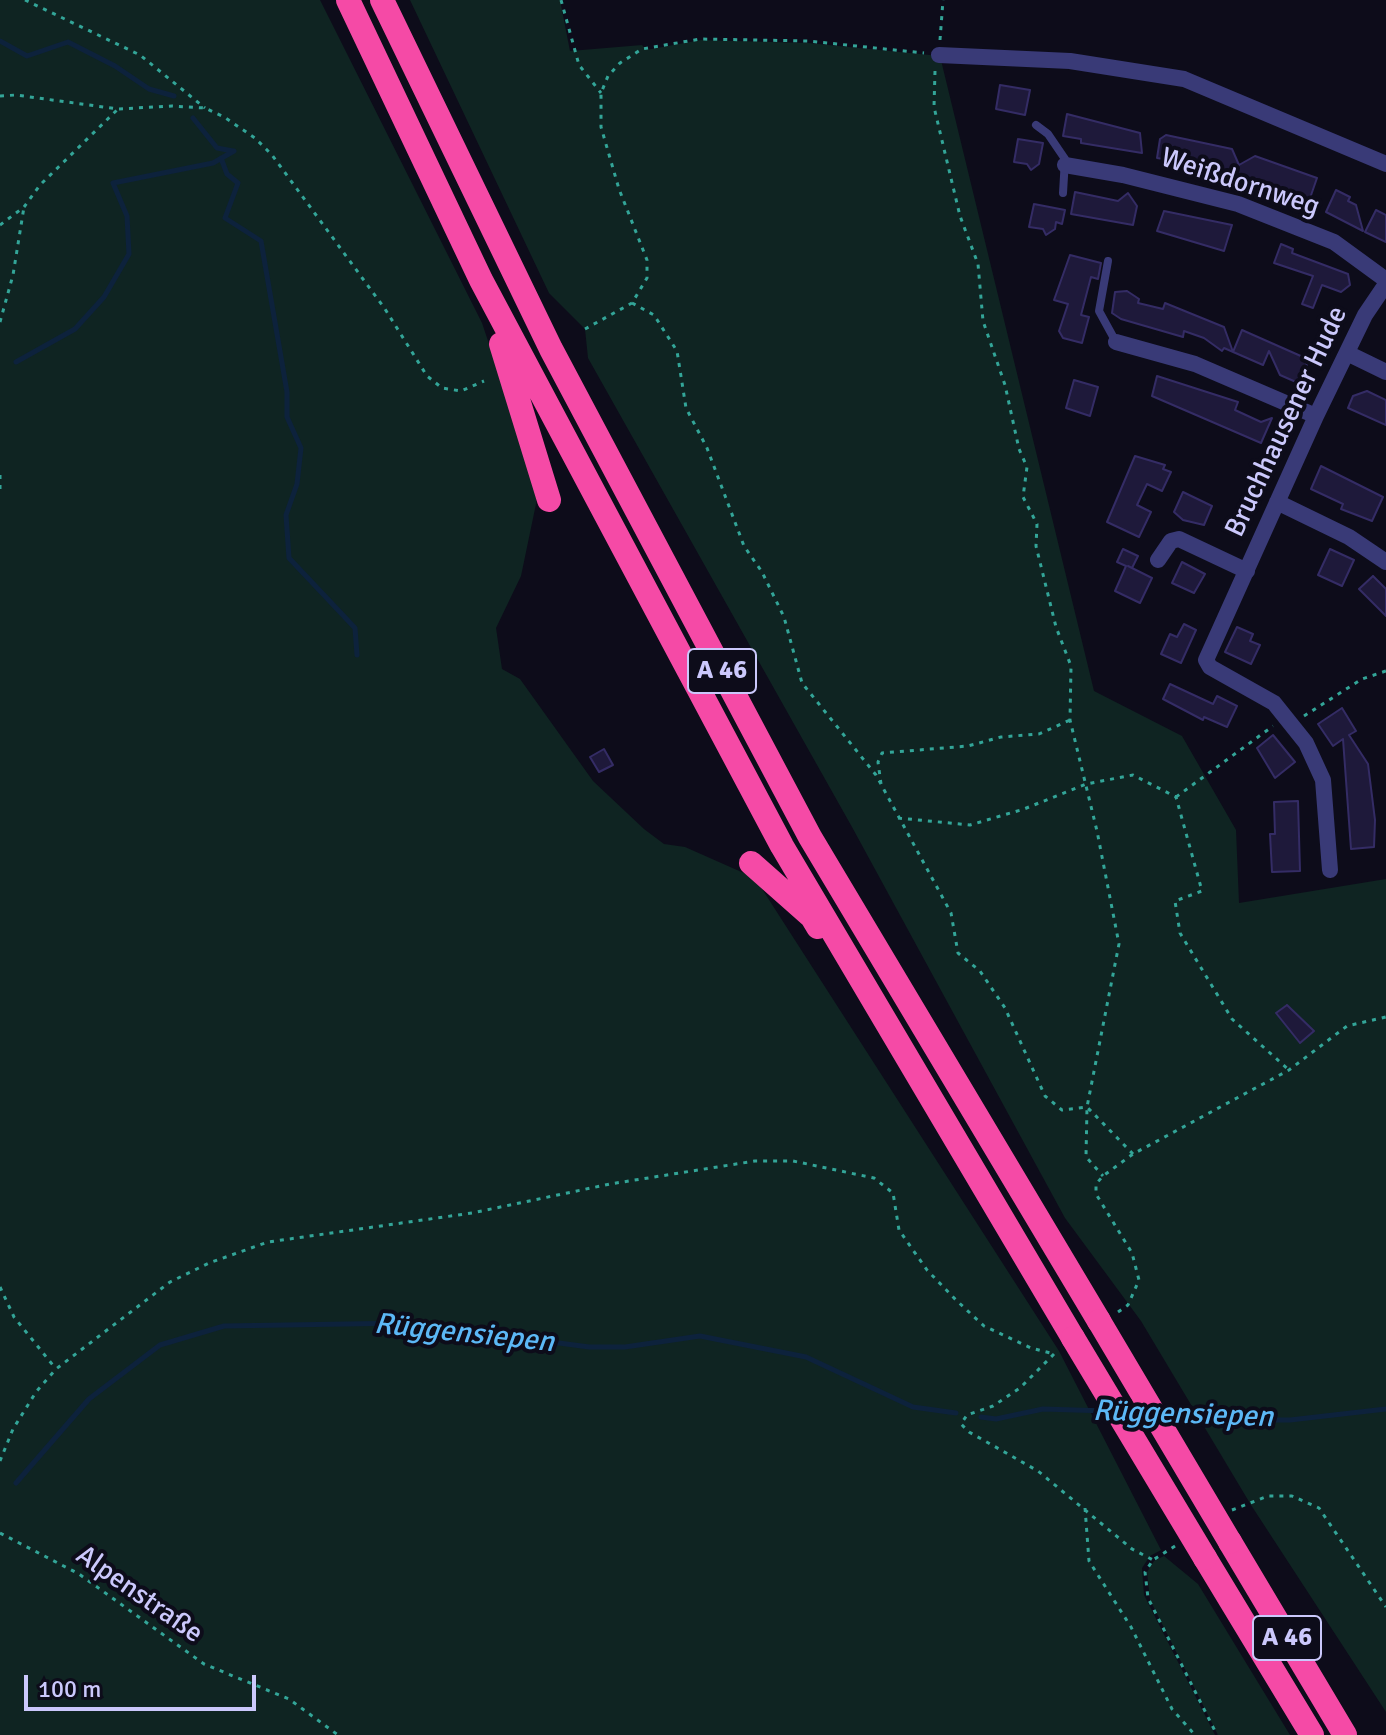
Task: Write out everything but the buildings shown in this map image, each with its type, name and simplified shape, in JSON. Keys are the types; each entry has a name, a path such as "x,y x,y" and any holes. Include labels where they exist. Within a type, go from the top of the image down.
{"highway":[{"name":"A 46","path":"348,0 481,280 782,846 1312,1735"},
{"name":"A 46","path":"382,0 551,349 810,837 1345,1735"},
{"path":"481,280 549,500"},
{"path":"751,863 812,917 872,1019 900,1046"}],"street":[{"path":"939,55 1070,61 1184,79 1386,164"},
{"name":"Weißdornweg","path":"1065,165 1123,175 1238,204 1334,242 1386,282"},
{"name":"Bruchhausener Hude","path":"1330,870 1323,780 1306,743 1274,703 1210,667 1206,660 1316,416 1370,304 1386,282"},
{"path":"1116,342 1210,369 1316,416"},
{"path":"1347,353 1386,372"},
{"path":"1277,502 1349,537 1386,562"},
{"path":"1158,560 1171,541 1179,539 1243,578"}],"lane":[{"path":"1036,125 1048,134 1062,153 1065,165 1063,193"},
{"path":"1108,261 1099,306 1116,342"}],"path":[{"path":"25,0 140,55 205,108 255,138 272,155 385,309 427,376 442,388 461,391 484,381"},
{"path":"561,0 579,65 601,93"},
{"path":"943,0 939,55 934,76 934,107 960,216 978,264 983,321 1005,385 1019,449 1027,467 1023,497 1037,524 1036,546 1056,627 1071,666 1070,720 1119,944 1087,1107 1086,1157 1103,1176"},
{"path":"585,329 632,303 647,278 647,260 603,141 601,93 612,70 627,57 642,49 687,39 808,41 939,55"},
{"path":"0,96 16,95 118,109 205,108"},
{"path":"0,225 24,207 40,185 118,109"},
{"path":"0,322 13,275 24,207"},
{"path":"632,303 654,315 677,351 686,408 707,448 744,546 762,572 784,617 802,683 826,709 882,786 951,913 958,953 980,971 1005,1008 1045,1096 1062,1110 1087,1107"},
{"path":"0,475 0,492"},
{"path":"882,786 878,762 882,753 968,746 1001,737 1039,734 1070,720"},
{"path":"898,818 970,825 1024,809 1086,784 1133,775 1176,797 1202,891 1175,901 1180,933 1232,1019 1289,1070"},
{"path":"1128,1305 1139,1280 1132,1253 1096,1194 1096,1184 1103,1176 1133,1154 1289,1070 1347,1026 1386,1017"},
{"path":"1087,1107 1133,1154"},
{"path":"0,1461 13,1429 36,1392 56,1369 170,1282 209,1263 268,1242 530,1203 610,1184 755,1161 793,1161 874,1178 893,1193 899,1230 927,1270 956,1300 984,1326 1031,1348 1054,1354 1020,1388 993,1406 967,1415 961,1424 969,1432 1038,1471 1132,1549 1153,1560"},
{"path":"0,1287 14,1317 56,1369"},
{"path":"1230,1512 1268,1496 1292,1496 1319,1508 1386,1607"},
{"path":"1085,1508 1089,1561 1131,1627 1164,1696 1195,1735"},
{"name":"Alpenstraße","path":"0,1533 79,1574 204,1664 289,1699 338,1735"},
{"path":"1176,1546 1153,1560 1145,1572 1148,1598 1217,1735"}],"green space":[{"path":"0,0 320,0 482,323 526,455 537,499 521,576 496,628 502,669 520,679 593,781 644,829 664,844 685,847 755,878 1059,1351 1161,1550 1150,1556 1142,1568 1144,1595 1215,1735 0,1735"},
{"path":"410,0 560,0 570,51 642,45 646,50 701,40 808,43 940,56 1094,691 1182,736 1236,830 1239,903 1386,879 1386,1712 1251,1505 1141,1321 1065,1218 852,827 588,358 585,329 549,293"},
{"path":"1164,1556 1198,1584 1290,1735 1218,1735 1150,1600 1147,1572 1154,1561"}],"waterway":[{"path":"0,41 27,56 68,42 115,66 149,89 174,96"},
{"path":"193,118 217,148 233,151"},
{"path":"16,362 75,329 104,297 129,254 127,216 113,183 213,163 234,151"},
{"path":"221,158 227,174 238,183 225,218 261,241 287,392 287,417 301,448 297,484 286,515 289,558 355,628 357,655"},
{"name":"Rüggensiepen","path":"16,1483 89,1399 160,1345 224,1326 408,1323 589,1347 625,1347 700,1336 806,1357 913,1407 956,1413"},
{"name":"Rüggensiepen","path":"981,1417 996,1419 1043,1409 1107,1411"},
{"name":"Rüggensiepen","path":"1161,1412 1241,1420 1290,1420 1386,1409"}]}
